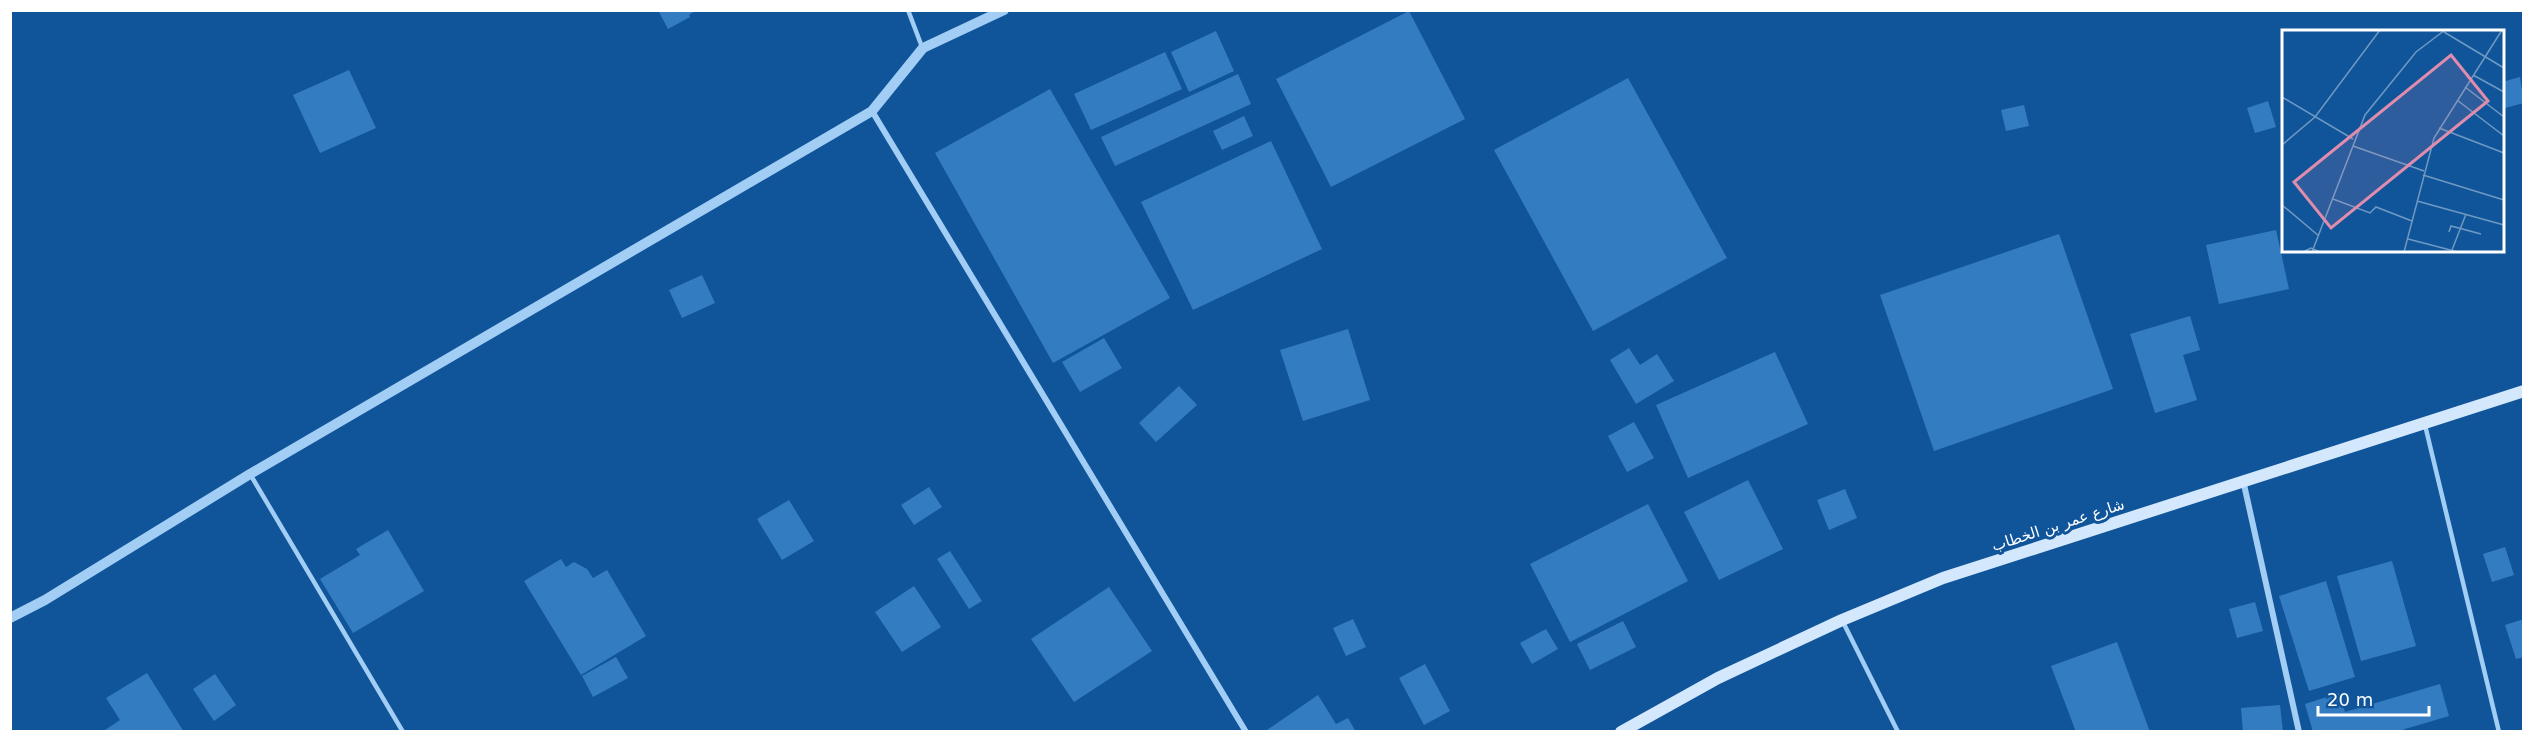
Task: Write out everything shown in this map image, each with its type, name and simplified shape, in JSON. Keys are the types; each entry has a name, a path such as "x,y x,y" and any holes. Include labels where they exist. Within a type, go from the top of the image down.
{"main road":[{"name":"شارع عمر بن الخطاب","path":"1621,732 1718,678 1842,620 1943,578 2523,391"}],"street":[{"path":"10,618 45,600 250,474 872,111 923,48 1004,10"},
{"path":"872,111 1246,732"},
{"path":"2242,480 2299,732"}],"lane":[{"path":"908,10 923,48"},
{"path":"2425,424 2499,732"},
{"path":"250,474 404,732"},
{"path":"1842,620 1898,732"}],"building":[{"path":"658,10 697,10 689,15 690,17 668,29"},
{"path":"1409,11 1465,119 1331,187 1276,79"},
{"path":"1216,31 1234,71 1189,92 1171,52"},
{"path":"1165,52 1182,89 1091,130 1074,94"},
{"path":"349,70 376,128 320,153 293,95"},
{"path":"1238,74 1251,104 1115,166 1101,137"},
{"path":"2520,77 2524,103 2505,108 2504,81"},
{"path":"1628,78 1727,258 1593,331 1494,150"},
{"path":"1050,89 1170,298 1053,363 935,153"},
{"path":"2268,101 2276,127 2255,133 2247,108"},
{"path":"2024,105 2029,126 2006,131 2001,110"},
{"path":"1244,116 1253,136 1222,150 1213,131"},
{"path":"1271,141 1322,249 1193,310 1141,202"},
{"path":"2276,230 2289,289 2219,304 2206,245"},
{"path":"2059,234 2113,389 1934,451 1880,295"},
{"path":"702,275 715,303 682,318 669,290"},
{"path":"2190,316 2200,350 2183,355 2197,400 2155,413 2130,334"},
{"path":"1348,329 1370,400 1303,421 1280,350"},
{"path":"1104,338 1122,368 1080,392 1062,362"},
{"path":"1629,348 1640,365 1657,354 1674,381 1636,404 1610,360"},
{"path":"1775,352 1808,424 1688,478 1656,405"},
{"path":"1179,386 1197,405 1156,442 1139,423"},
{"path":"1634,422 1654,458 1627,472 1608,436"},
{"path":"1748,480 1783,549 1719,580 1684,512"},
{"path":"929,487 942,507 914,525 901,505"},
{"path":"1845,489 1857,518 1829,530 1817,500"},
{"path":"789,500 814,541 782,560 757,519"},
{"path":"1648,504 1688,581 1570,642 1530,564"},
{"path":"388,530 424,591 353,633 320,579 360,555 356,549"},
{"path":"2505,547 2514,575 2492,582 2483,554"},
{"path":"950,551 982,601 969,609 937,559"},
{"path":"561,559 566,567 574,562 587,569 593,578 607,570 646,636 581,675 524,581"},
{"path":"2392,561 2416,646 2361,661 2337,576"},
{"path":"2326,581 2355,677 2309,691 2279,596"},
{"path":"914,586 941,627 902,652 875,612"},
{"path":"1109,587 1152,651 1074,702 1031,639"},
{"path":"2255,602 2263,631 2237,638 2229,609"},
{"path":"1353,619 1366,647 1346,656 1333,628"},
{"path":"2524,619 2524,657 2516,659 2505,625"},
{"path":"1623,621 1636,647 1590,670 1577,644"},
{"path":"1546,629 1558,649 1532,664 1520,643"},
{"path":"2117,642 2150,732 2076,732 2051,666"},
{"path":"616,657 628,678 593,697 582,676"},
{"path":"1425,664 1450,711 1424,725 1399,678"},
{"path":"147,673 184,732 102,732 120,720 106,698"},
{"path":"215,674 236,705 214,721 193,689"},
{"path":"2440,684 2449,716 2395,732 2313,732 2305,704 2339,693 2345,712"},
{"path":"1318,695 1336,724 1348,718 1356,732 1264,732"},
{"path":"2280,705 2283,732 2243,732 2241,708"}]}
